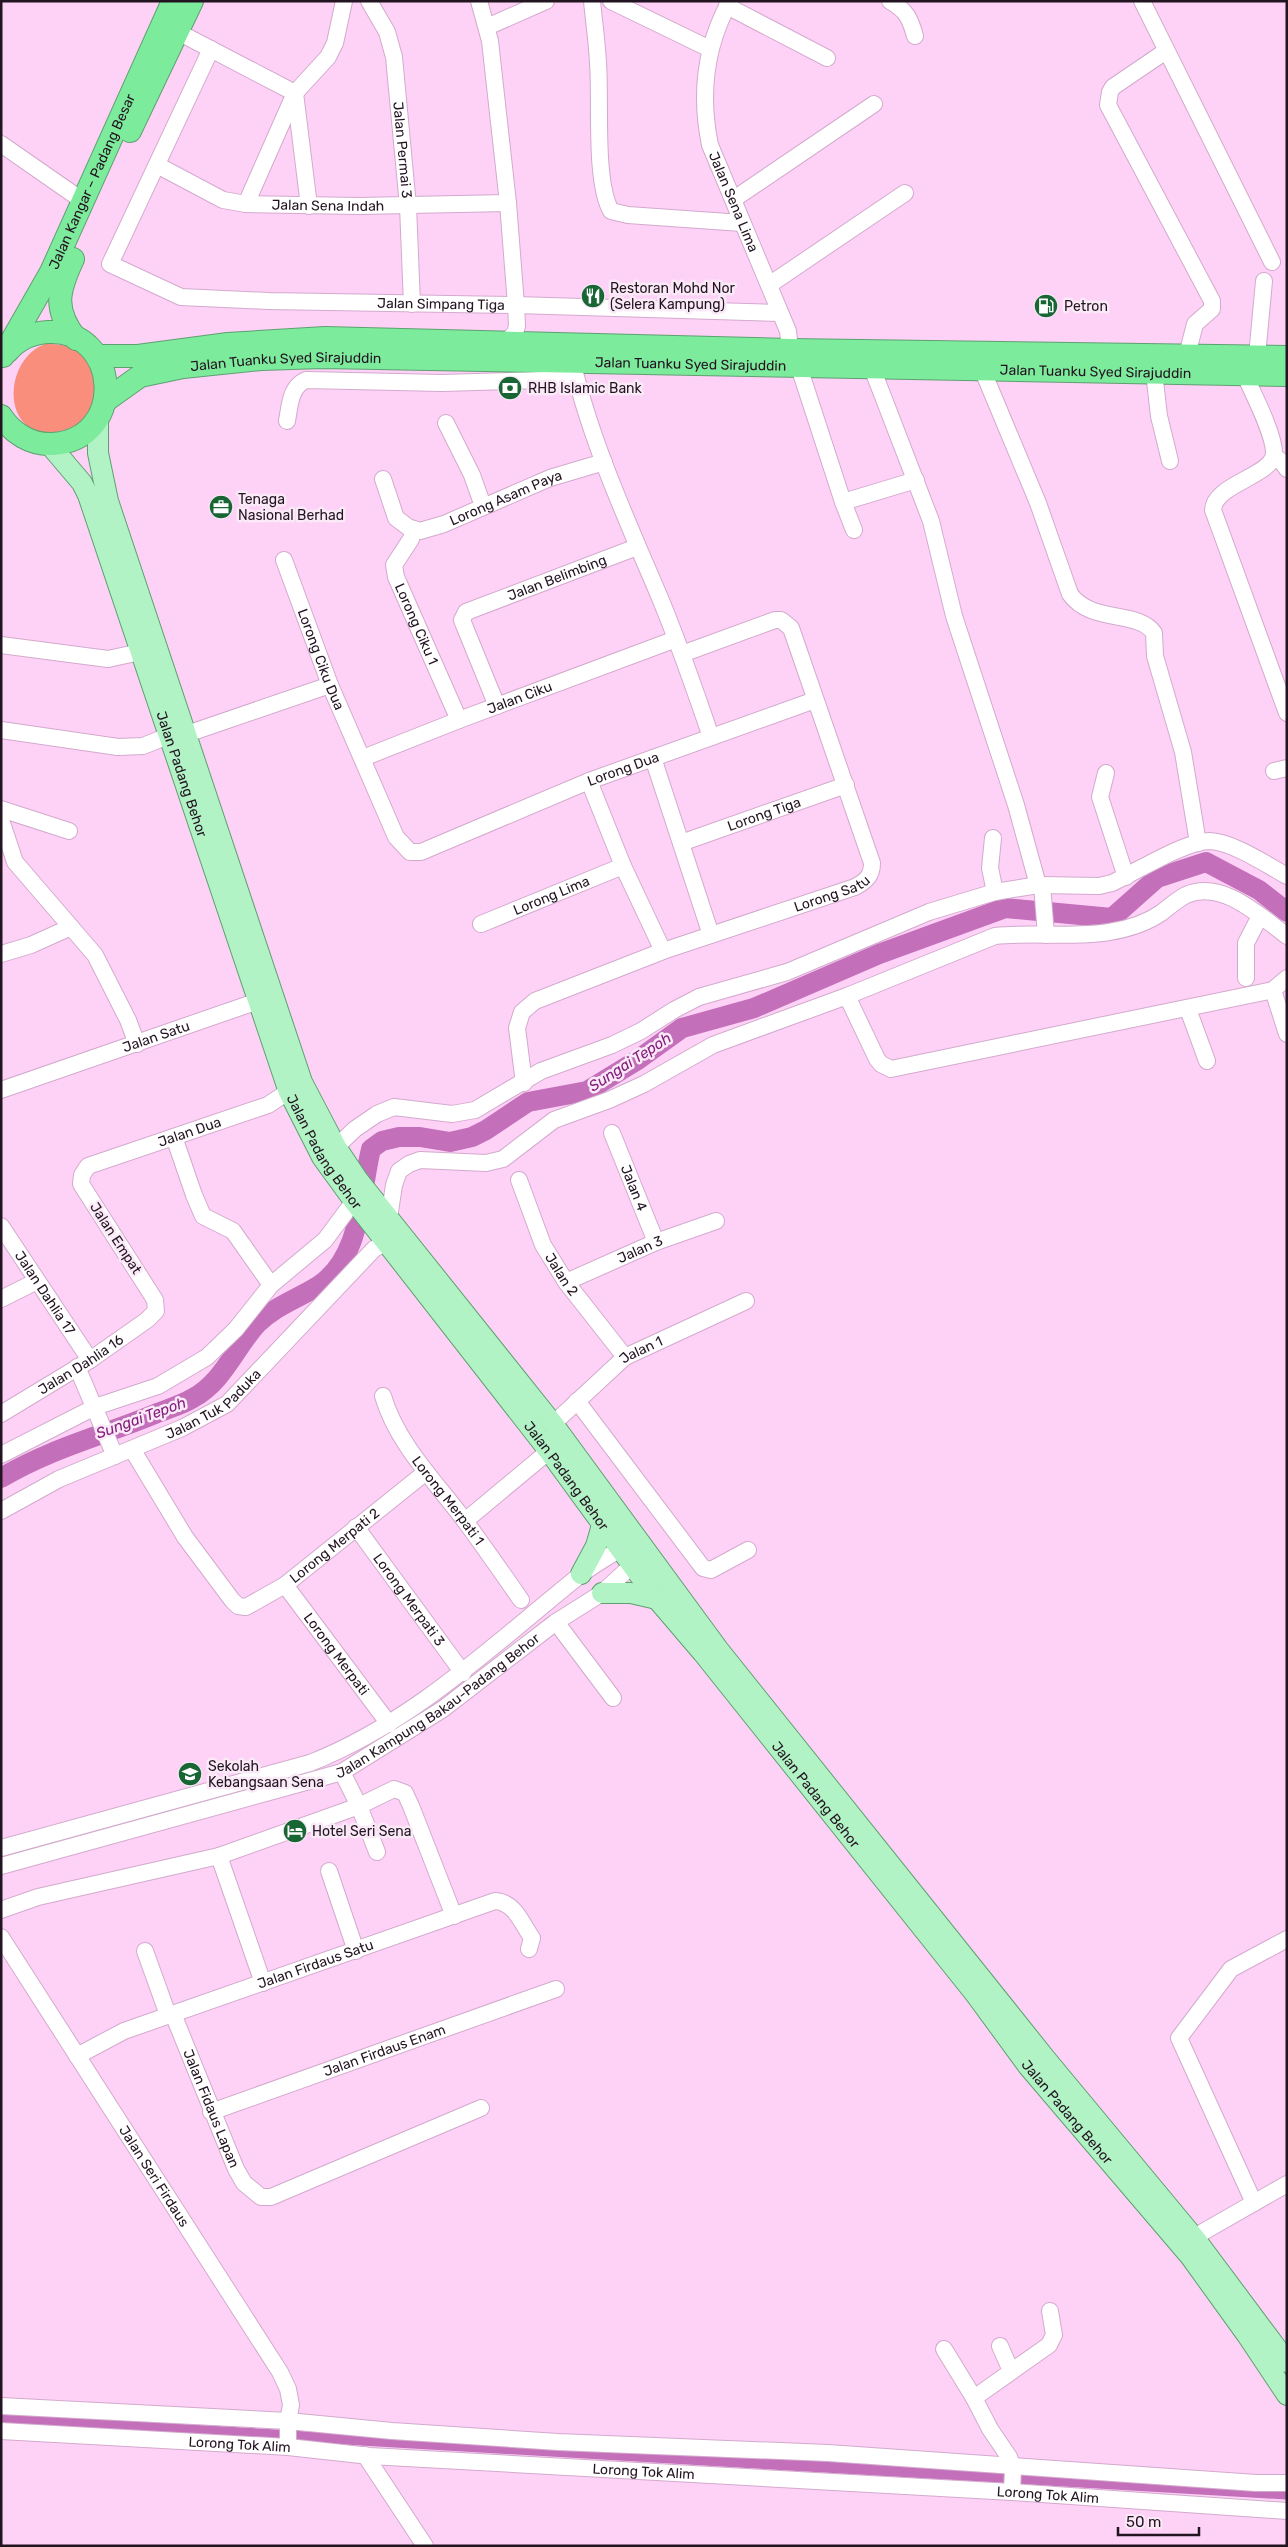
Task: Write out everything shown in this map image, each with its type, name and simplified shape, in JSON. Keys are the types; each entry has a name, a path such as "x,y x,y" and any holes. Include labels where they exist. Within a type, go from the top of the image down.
{"highway":[{"name":"Jalan Kangar – Padang Besar","path":"2,358 51,272 173,1"},
{"name":"Jalan Kangar – Padang Besar","path":"76,339 64,324 59,302 62,284 192,1"},
{"path":"2,358 19,341 39,333 54,332 84,343 97,356 106,378 102,409"},
{"name":"Jalan Tuanku Syed Sirajuddin","path":"97,356 138,356 228,344 325,338 506,342 572,362"},
{"name":"Jalan Tuanku Syed Sirajuddin","path":"792,361 872,368 982,369 1100,363 1187,355 1251,364 1287,375"},
{"name":"Jalan Tuanku Syed Sirajuddin","path":"49,444 68,441 77,437 93,425 102,409 140,376 183,367 261,359 572,362 1100,363 1154,372 1251,364 1287,357"},
{"path":"5,424 32,441 49,444"}],"main road":[{"name":"Jalan Padang Behor","path":"102,409 98,453 108,501 176,735 258,1001 296,1087 358,1180 385,1226 602,1525 628,1543"},
{"name":"Jalan Padang Behor","path":"49,444 82,484 88,495 140,652 176,735 296,1087 322,1156 354,1201 385,1226 553,1424 628,1543 718,1649 1045,2058 1193,2248 1287,2362"},
{"path":"581,1574 596,1546 602,1525"},
{"name":"Jalan Padang Behor","path":"640,1558 657,1599 703,1653 933,1941 1028,2066 1193,2248 1287,2394"},
{"path":"602,1593 631,1593 657,1599"}],"street":[{"path":"246,204 295,93 328,57 335,43 344,1"},
{"name":"Jalan Permai 3","path":"369,1 387,32 394,57 408,206 412,304"},
{"path":"479,1 487,27 508,203 517,326 515,333 506,342"},
{"path":"487,27 546,1"},
{"path":"592,1 598,64 599,126 604,192 611,211 628,215 742,223"},
{"path":"610,1 710,49"},
{"path":"890,1 902,7 909,16 915,36"},
{"path":"1142,1 1272,262"},
{"path":"728,4 827,58"},
{"name":"Jalan Sena Lima","path":"728,4 710,49 704,95 704,119 710,145 734,199 742,223 789,336 792,361 854,530"},
{"path":"178,32 295,93"},
{"path":"157,165 212,50"},
{"path":"1166,51 1113,87 1108,105 1212,301 1212,309 1199,319 1192,329 1187,355"},
{"path":"295,93 309,206"},
{"path":"734,199 874,104"},
{"path":"1,144 84,201"},
{"name":"Jalan Sena Indah","path":"157,165 223,200 246,204 408,206 508,203"},
{"name":"Jalan Simpang Tiga","path":"157,165 110,264 181,297 268,302 516,305 780,313"},
{"path":"768,285 904,193"},
{"path":"1264,281 1251,364 1273,442 1274,456 1268,464 1222,494 1214,504 1214,510 1287,712"},
{"path":"399,359 399,381"},
{"path":"287,421 293,392 297,384 306,380 442,383 572,362 604,462 637,548 679,647 711,737"},
{"path":"872,368 931,521 954,616 1041,888 1046,929"},
{"path":"982,369 1038,502 1070,594 1075,601 1092,611 1146,624 1154,633 1155,656 1183,752 1198,843"},
{"path":"1154,372 1159,416 1170,461"},
{"path":"446,423 472,475 483,506"},
{"path":"1274,456 1287,469"},
{"name":"Lorong Asam Paya","path":"411,528 420,531 444,524 550,478 604,462"},
{"path":"383,479 396,518 411,528"},
{"path":"844,502 916,480"},
{"name":"Lorong Ciku 1","path":"411,528 412,539 394,565 396,577 458,720"},
{"name":"Jalan Belimbing","path":"497,706 462,620 466,612 637,548"},
{"name":"Lorong Ciku Dua","path":"284,560 330,685 396,837 404,848 410,852 421,852 433,846"},
{"name":"Lorong Satu","path":"524,1083 516,1028 522,1012 535,1001 663,951 855,887 869,878 872,863 791,628 781,620 774,620 679,647"},
{"path":"1,645 108,659 140,652"},
{"name":"Jalan Ciku","path":"363,758 497,706 679,647"},
{"path":"1,730 118,747 143,746 330,685"},
{"name":"Lorong Dua","path":"433,846 589,781 815,700"},
{"path":"653,758 711,935"},
{"path":"1106,773 1100,797 1126,877"},
{"path":"589,781 623,866 663,951"},
{"name":"Lorong Tiga","path":"681,843 846,785"},
{"path":"1,809 69,831"},
{"path":"1,820 15,862 95,955 128,1020 137,1044"},
{"path":"993,838 990,868 995,892"},
{"path":"336,1148 355,1129 376,1114 394,1107 452,1114 475,1110 524,1083 541,1071 612,1045 641,1031 699,996 787,972 921,916 995,892 1099,886 1126,877 1184,848 1210,841 1227,844 1287,876"},
{"name":"Lorong Lima","path":"481,924 623,866"},
{"path":"385,1226 398,1171 409,1164 420,1160 486,1163 503,1159 554,1120 609,1100 644,1084 721,1042 847,996 995,936 1046,929 1089,934 1130,928 1150,919 1187,895 1202,892 1227,895 1287,936"},
{"path":"1246,978 1246,943 1260,916"},
{"path":"1,954 31,946 71,927"},
{"path":"847,996 877,1058 881,1064 891,1069 994,1046 1188,1009 1273,990 1287,978"},
{"path":"1273,990 1287,1034"},
{"name":"Jalan Satu","path":"1,1090 258,1001"},
{"path":"1188,1009 1207,1061"},
{"name":"Jalan Dua","path":"88,1166 268,1104 296,1087"},
{"name":"Jalan 4","path":"612,1133 656,1242"},
{"path":"174,1137 203,1216 233,1230 271,1285"},
{"name":"Jalan Empat","path":"88,1166 82,1175 81,1184 155,1300 156,1311"},
{"name":"Jalan 2","path":"519,1180 543,1245 566,1282 625,1357"},
{"path":"1,1455 95,1407 158,1386 208,1357 236,1329 271,1285 325,1240 354,1201"},
{"name":"Jalan 3","path":"566,1282 656,1242 716,1221"},
{"name":"Jalan Dahlia 17","path":"1,1226 37,1281 84,1363 95,1407 113,1451"},
{"name":"Jalan Tuk Paduka","path":"1,1511 113,1451 132,1449 182,1428 227,1404 374,1249 385,1226"},
{"path":"1,1299 37,1281"},
{"name":"Jalan 1","path":"553,1424 625,1357 746,1302"},
{"name":"Jalan Dahlia 16","path":"1,1414 84,1363 147,1320 156,1311"},
{"name":"Lorong Merpati 1","path":"383,1396 389,1416 426,1472 465,1521 521,1600"},
{"path":"577,1401 703,1568 711,1570 748,1550"},
{"name":"Lorong Merpati 2","path":"132,1449 185,1537 238,1606 246,1607 285,1585 426,1472"},
{"path":"465,1521 549,1451"},
{"name":"Lorong Merpati 3","path":"356,1528 463,1673"},
{"name":"Jalan Kampung Bakau-Padang Behor","path":"1,1848 310,1763 346,1748 389,1724 463,1673 581,1574 628,1543"},
{"name":"Jalan Kampung Bakau-Padang Behor","path":"1,1866 342,1772 443,1709 556,1622 602,1593 640,1558"},
{"name":"Lorong Merpati","path":"285,1585 389,1724"},
{"path":"556,1622 613,1698"},
{"path":"342,1772 359,1806 377,1852"},
{"path":"1,1910 38,1897 219,1856 359,1806 394,1789 405,1793 423,1834 454,1916"},
{"path":"219,1856 263,1983"},
{"path":"329,1871 356,1950"},
{"name":"Jalan Firdaus Satu","path":"77,2056 124,2031 496,1901 505,1901 512,1908 532,1938 529,1949"},
{"name":"Jalan Seri Firdaus","path":"1,1937 280,2372 288,2389 291,2405 288,2423 288,2445"},
{"path":"1254,2203 1179,2038 1231,1969 1287,1939"},
{"name":"Jalan Fidaus Lapan","path":"145,1951 170,2015 240,2176 252,2192 261,2197 271,2196 481,2108"},
{"name":"Jalan Firdaus Enam","path":"211,2112 556,1989"},
{"path":"1193,2248 1203,2232 1287,2184"},
{"path":"974,2398 1053,2340 1054,2335 1050,2311"},
{"path":"1000,2346 1011,2371"},
{"path":"944,2349 974,2398 1012,2467 1012,2490"},
{"path":"1,2406 288,2423 558,2442 828,2453 1256,2483 1287,2483"},
{"name":"Lorong Tok Alim","path":"1,2431 288,2445 365,2455 1012,2490 1287,2511"},
{"path":"365,2455 425,2546"}],"shaded area":[{"path":"45,344 67,346 87,355 99,396 82,421 75,426 61,431 42,432 27,426 18,414 14,399 15,383 20,367 30,353"}],"waterway":[{"name":"Sungai Tepoh","path":"1,1478 38,1459 77,1443 179,1405 213,1383 257,1324 279,1307 318,1286 332,1274 343,1259 357,1224 371,1149 382,1141 399,1137 420,1137 450,1142 472,1137 528,1102 587,1091 636,1061 682,1028 754,1008 879,954 1005,908 1112,918 1157,878 1206,862 1259,890 1287,912"},
{"path":"1,2419 1287,2494"}],"place":[{"name":"Restoran Mohd Nor (Selera Kampung)","path":"593,296"},
{"name":"Petron","path":"1046,306"},
{"name":"RHB Islamic Bank","path":"510,388"},
{"name":"Tenaga Nasional Berhad","path":"221,507"},
{"name":"Sekolah Kebangsaan Sena","path":"190,1774"},
{"name":"Hotel Seri Sena","path":"295,1831"}]}
